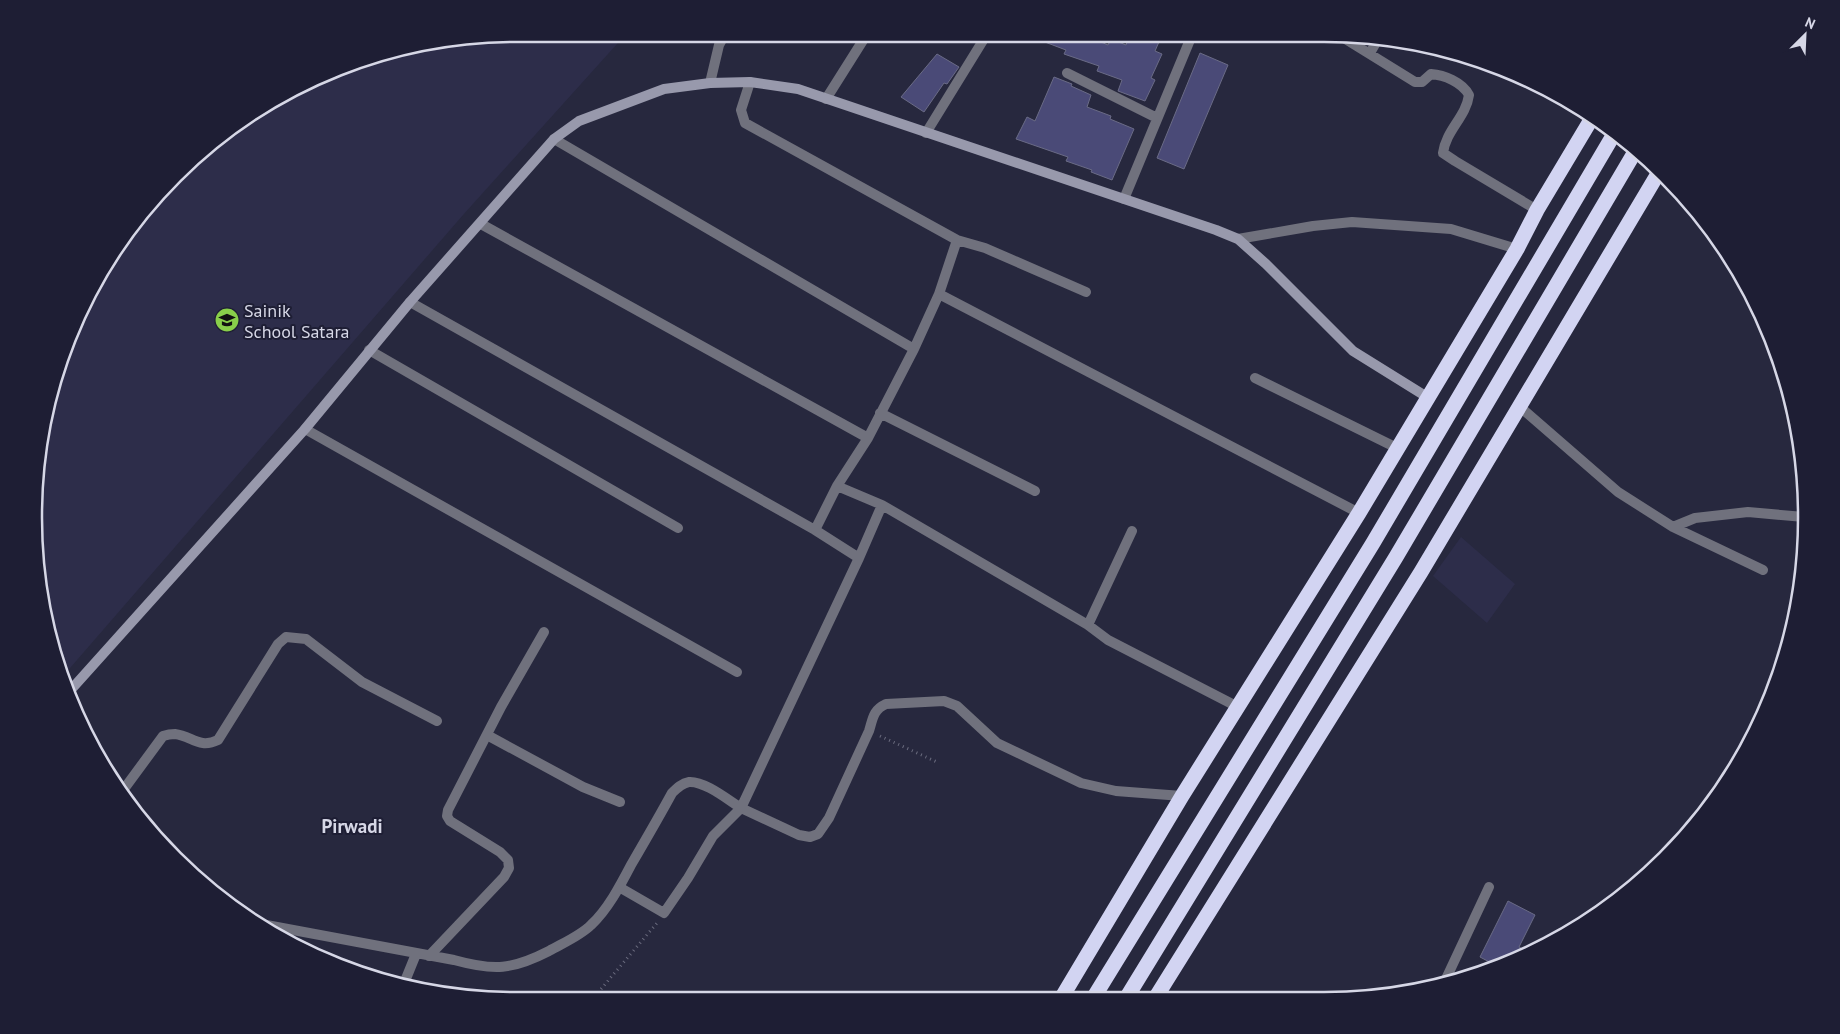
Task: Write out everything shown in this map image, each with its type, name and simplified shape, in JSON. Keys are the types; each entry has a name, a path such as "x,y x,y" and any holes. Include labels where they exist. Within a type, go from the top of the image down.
{"highway":[{"path":"1065,992 1182,796 1359,513 1517,249 1537,210 1589,123"},
{"path":"1097,992 1373,543 1611,140"},
{"path":"1129,992 1396,557 1632,157"},
{"path":"1159,992 1421,572 1656,178"}],"street":[{"path":"710,83 721,42"},
{"path":"826,99 862,42"},
{"path":"926,132 982,42"},
{"path":"1124,199 1189,42"},
{"path":"1355,44 1415,82 1422,82 1431,74 1439,74 1462,85 1469,95 1468,104 1445,142 1443,153 1537,210"},
{"path":"1370,53 1374,46"},
{"path":"1068,73 1157,118"},
{"path":"750,82 741,110 745,123 957,240 986,248 1086,292"},
{"path":"74,686 305,429 410,302 554,139 579,121 664,89 710,83 750,82 798,90 1216,230 1238,239 1266,264 1353,351 1427,397"},
{"path":"554,139 914,349"},
{"path":"1238,239 1352,222 1451,229 1517,249"},
{"path":"480,224 868,438"},
{"path":"815,530 837,486 868,438 914,349 939,294 957,240"},
{"path":"939,294 1359,513"},
{"path":"410,302 815,530 859,558"},
{"path":"369,350 678,528"},
{"path":"1255,378 1397,448"},
{"path":"1520,406 1618,492 1673,527 1763,570"},
{"path":"880,413 1035,491"},
{"path":"305,429 737,672"},
{"path":"837,486 882,505 1088,626 1108,640 1238,707"},
{"path":"619,887 664,913 713,836 741,808 859,558 882,505"},
{"path":"1673,527 1695,518 1748,512 1798,516"},
{"path":"1088,626 1132,531"},
{"path":"429,956 504,877 509,868 508,860 450,821 447,816 448,810 501,707 544,632"},
{"path":"126,786 163,736 174,734 202,744 210,744 218,740 278,644 286,637 306,638 362,682 436,721"},
{"path":"279,928 475,966 495,968 513,966 540,955 590,926 603,912 672,793 680,785 688,782 702,784 741,808 799,836 810,837 818,834 829,818 869,731 873,717 879,707 886,704 944,701 962,710 996,743 1081,783 1116,792 1182,796"},
{"path":"488,735 583,787 620,802"},
{"path":"1448,974 1489,887"},
{"path":"406,978 416,954"}],"path":[{"path":"869,731 939,763"},
{"path":"600,989 664,913"}],"shaded area":[{"name":"Sainik School Satara","path":"517,42 619,42 463,215 68,670 52,610 44,548 42,517 44,486 52,424 68,364 91,307 122,253 160,204 204,160 253,122 307,91 364,68 424,52 455,47"},
{"path":"1461,537 1515,584 1487,623 1433,576"}],"building":[{"path":"1045,42 1101,42 1108,45 1110,42 1118,42 1126,45 1127,42 1159,42 1155,51 1162,54 1151,78 1155,80 1145,101 1118,91 1122,80 1097,71 1099,66 1064,54 1066,50"},
{"path":"1200,53 1228,65 1184,169 1157,158"},
{"path":"937,54 959,67 947,84 944,83 924,112 901,97"},
{"path":"1054,77 1072,84 1071,86 1091,95 1087,107 1111,116 1110,119 1134,129 1112,180 1091,172 1092,170 1066,161 1068,157 1016,139 1027,117 1035,121"},
{"path":"1508,901 1535,915 1519,947 1521,948 1488,961 1480,957"}],"place":[{"name":"Sainik School Satara","path":"227,320"}],"district":[{"name":"Pirwadi","path":"352,826"}]}
